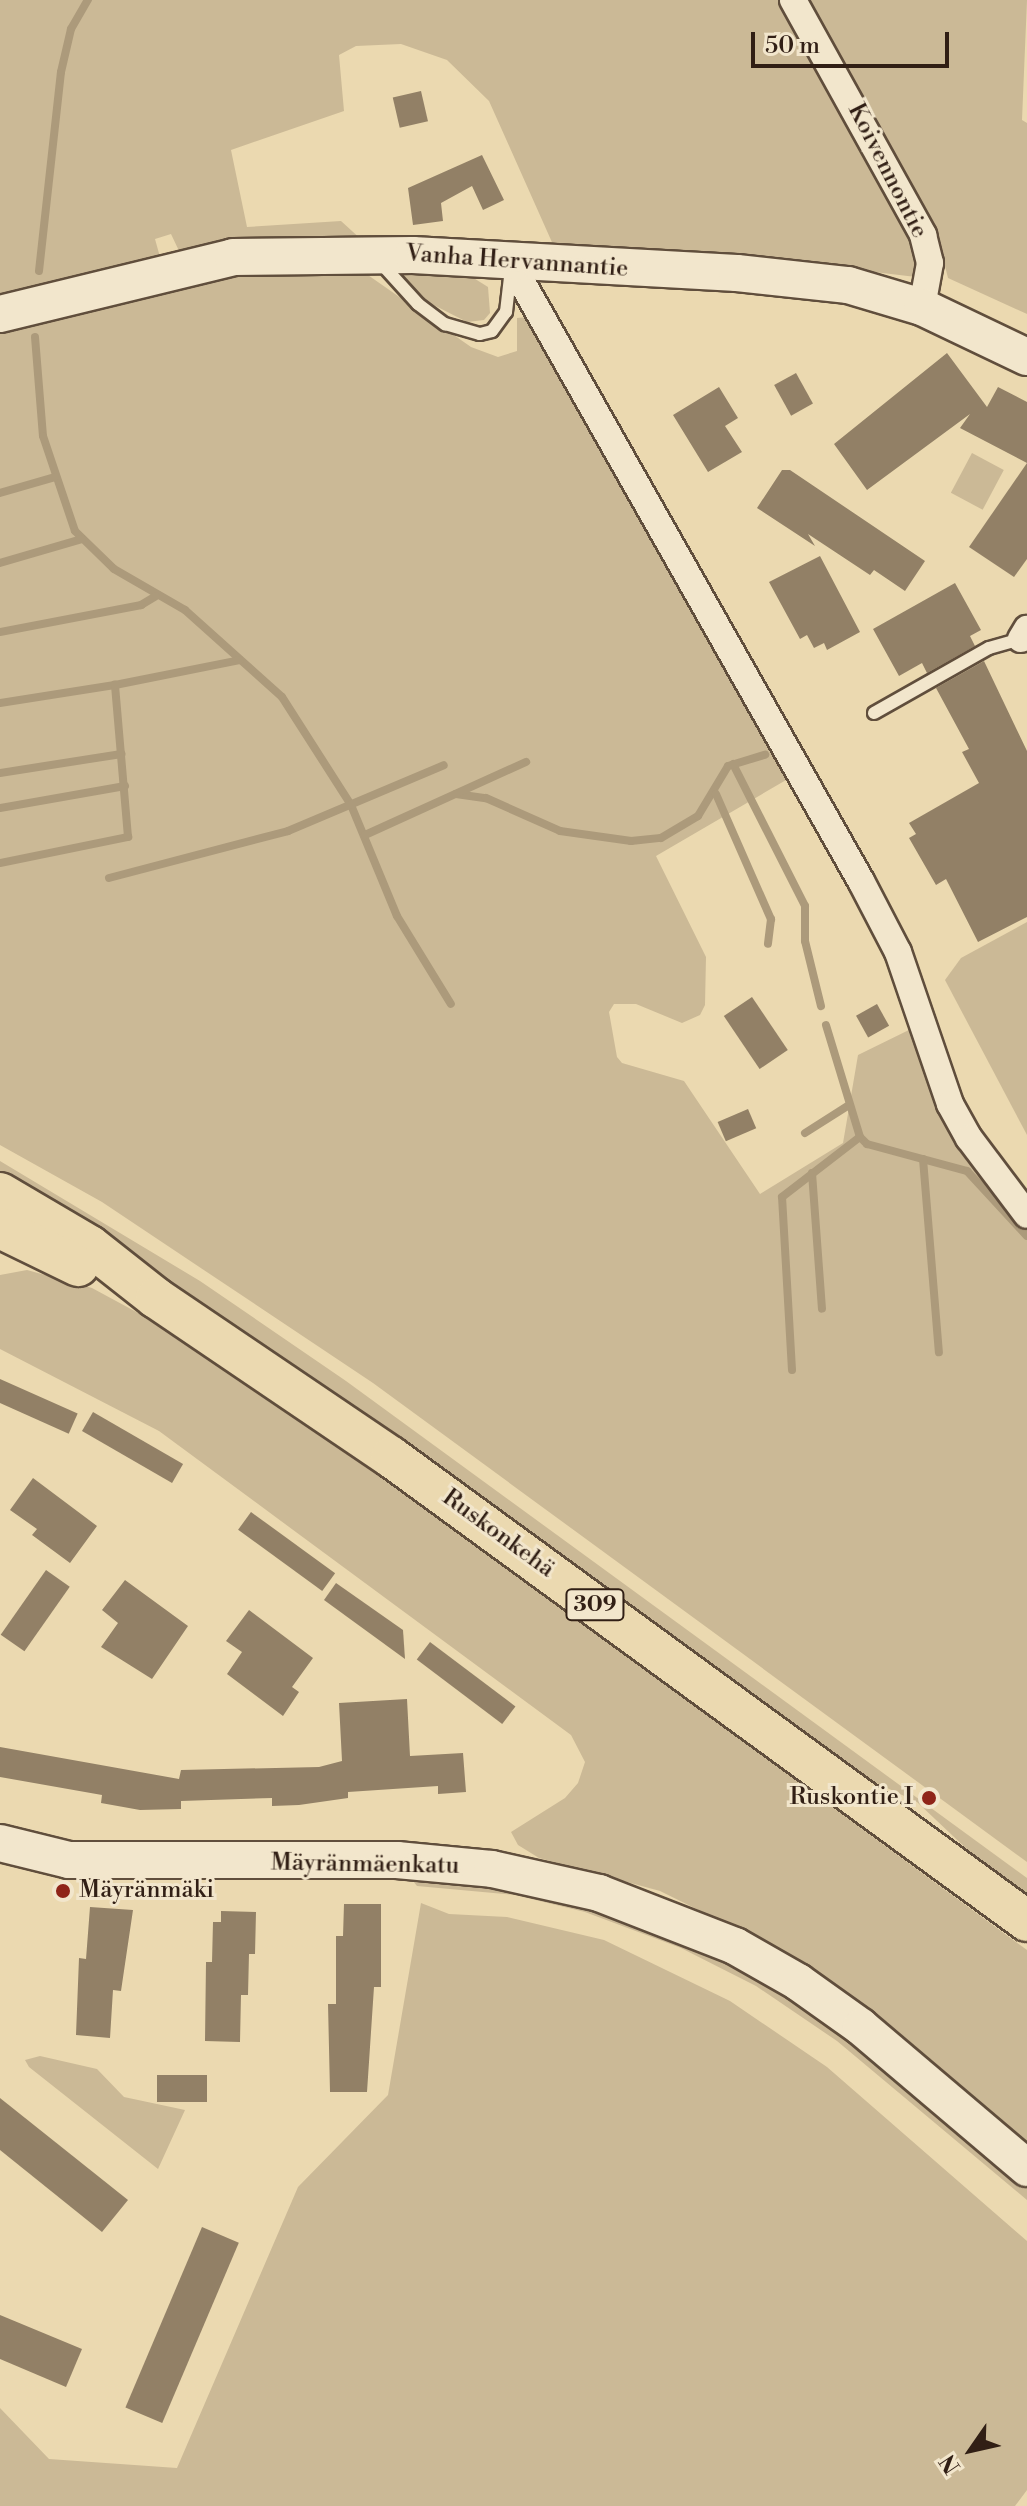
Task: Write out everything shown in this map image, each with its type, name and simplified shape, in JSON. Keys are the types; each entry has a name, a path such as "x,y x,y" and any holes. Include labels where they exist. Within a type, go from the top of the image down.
{"main road":[{"name":"Ruskonkehä","path":"0,1193 90,1246 156,1298 404,1466 1027,1921"},
{"name":"Ruskonkehä","path":"0,1228 156,1298"}],"street":[{"name":"Koivennontie","path":"793,0 923,235 930,263 922,307"},
{"name":"Vanha Hervannantie","path":"0,314 233,257 374,254 737,273 848,285 922,307 1027,357"},
{"path":"511,263 861,881 898,952 950,1104 1027,1215"},
{"name":"Mäyränmäenkatu","path":"0,1843 69,1860 397,1860 492,1869 599,1893 735,1946 798,1982 861,2027 1027,2168"}],"lane":[{"path":"374,254 418,304 445,324 480,334 499,325 506,312 511,263"},
{"path":"874,713 989,648 1024,634"}],"shaded area":[{"path":"0,0 779,0 919,247 916,277 774,260 555,249 489,101 447,60 401,44 356,46 339,55 344,111 231,150 247,227 341,221 363,241 180,253 171,234 155,239 160,257 0,303"},
{"path":"806,0 1027,0 1022,120 1027,123 1027,314 948,278 941,250"},
{"path":"400,272 472,277 488,287 490,313 484,320 467,322 418,297"},
{"path":"242,273 365,273 471,347 498,357 517,351 517,318 528,317 793,776 656,856 706,957 705,1005 700,1015 682,1023 636,1004 614,1004 609,1012 617,1057 622,1063 684,1081 760,1194 843,1143 858,1055 913,1028 1027,1234 1027,1862 373,1383 102,1202 0,1145 0,330"},
{"path":"972,453 1004,470 983,510 951,493"},
{"path":"1027,922 1027,1135 945,980 961,958"},
{"path":"0,1161 200,1281 346,1381 1027,1878 1027,1897 989,1870 917,1802 853,1772 338,1397 114,1244 0,1181"},
{"path":"27,1270 92,1288 179,1335 338,1444 1027,1950 1027,2143 897,2032 806,1963 660,1891 539,1858 518,1845 511,1832 565,1798 578,1783 585,1762 571,1735 159,1431 0,1349 0,1275"},
{"path":"456,1877 632,1914 797,1997 1027,2184 1027,2200 837,2041 756,1986 681,1948 585,1912 515,1895 417,1886 413,1881"},
{"path":"421,1903 449,1914 507,1917 604,1940 730,2001 827,2067 1027,2241 1027,2490 1015,2506 0,2506 0,2408 49,2459 177,2468 298,2187 388,2095"},
{"path":"40,2056 97,2069 124,2097 185,2110 158,2169 29,2067 25,2060"}],"building":[{"path":"421,91 428,121 400,128 393,98"},
{"path":"482,155 504,200 483,210 472,186 441,203 443,221 413,225 408,188"},
{"path":"947,353 987,407 998,387 1027,402 1027,463 960,428 970,414 867,490 834,444"},
{"path":"796,373 813,404 791,416 774,385"},
{"path":"719,387 738,418 725,426 742,452 708,472 673,415"},
{"path":"1027,463 1027,559 1014,577 969,547"},
{"path":"782,470 790,470 925,561 905,591 874,570 870,575 808,534 815,546 757,508"},
{"path":"820,556 860,632 827,650 824,643 814,648 807,635 800,639 769,582"},
{"path":"955,583 981,630 970,636 975,646 927,673 922,663 899,676 873,629"},
{"path":"984,661 1027,751 1027,917 978,942 946,879 936,885 909,838 916,834 909,823 979,783 962,752 969,749 936,688"},
{"path":"752,997 788,1050 760,1069 724,1016"},
{"path":"877,1004 889,1026 868,1038 856,1016"},
{"path":"748,1109 756,1128 726,1141 718,1122"},
{"path":"0,1379 78,1414 69,1434 0,1403"},
{"path":"93,1412 183,1464 172,1483 82,1431"},
{"path":"33,1478 97,1526 70,1563 32,1535 37,1529 10,1510"},
{"path":"251,1512 335,1573 322,1591 238,1530"},
{"path":"46,1570 70,1587 24,1651 1,1635"},
{"path":"125,1580 188,1626 152,1679 101,1647 118,1623 102,1610"},
{"path":"336,1583 403,1630 405,1659 324,1600"},
{"path":"249,1610 313,1658 292,1687 299,1692 283,1716 227,1674 242,1652 226,1641"},
{"path":"430,1642 515,1706 502,1724 417,1660"},
{"path":"407,1699 410,1756 463,1753 466,1792 438,1794 438,1786 348,1792 348,1798 299,1805 272,1806 272,1798 181,1801 181,1809 140,1810 101,1803 102,1795 0,1777 0,1747 179,1779 181,1770 319,1767 342,1761 339,1703"},
{"path":"344,1904 381,1904 381,1987 374,1987 367,2092 330,2092 328,2004 336,2004 336,1936 343,1936"},
{"path":"90,1907 133,1910 121,1991 113,1990 110,2038 76,2035 79,1958 86,1959"},
{"path":"221,1911 256,1912 255,1954 249,1954 248,1995 241,1995 240,2042 205,2041 206,1962 212,1962 213,1922 221,1922"},
{"path":"157,2075 207,2075 207,2102 157,2102"},
{"path":"0,2098 128,2200 102,2232 0,2150"},
{"path":"202,2227 239,2243 162,2423 125,2407"},
{"path":"0,2315 82,2349 66,2387 0,2359"}],"waterway":[{"path":"39,271 61,72 71,29 88,0"},
{"path":"35,337 43,436 75,531 114,569 185,610 282,697 351,805 397,916 451,1004"},
{"path":"0,493 55,477"},
{"path":"0,563 82,539"},
{"path":"0,632 141,605 156,596"},
{"path":"0,863 128,837 115,685 240,660"},
{"path":"0,703 115,685"},
{"path":"0,773 122,754"},
{"path":"456,794 486,798 560,831 631,841 661,838 698,816 728,766 765,755"},
{"path":"365,835 526,762"},
{"path":"733,764 805,906 805,941 821,1006"},
{"path":"109,878 288,831 444,765"},
{"path":"0,808 125,786"},
{"path":"716,794 771,919 768,944"},
{"path":"792,1370 782,1197 860,1137 826,1025"},
{"path":"805,1133 849,1105"},
{"path":"860,1137 867,1144 967,1171 1027,1236"},
{"path":"923,1159 939,1352"},
{"path":"812,1173 822,1309"}],"place":[{"name":"Ruskontie I","path":"929,1798"},
{"name":"Mäyränmäki","path":"63,1891"}]}
